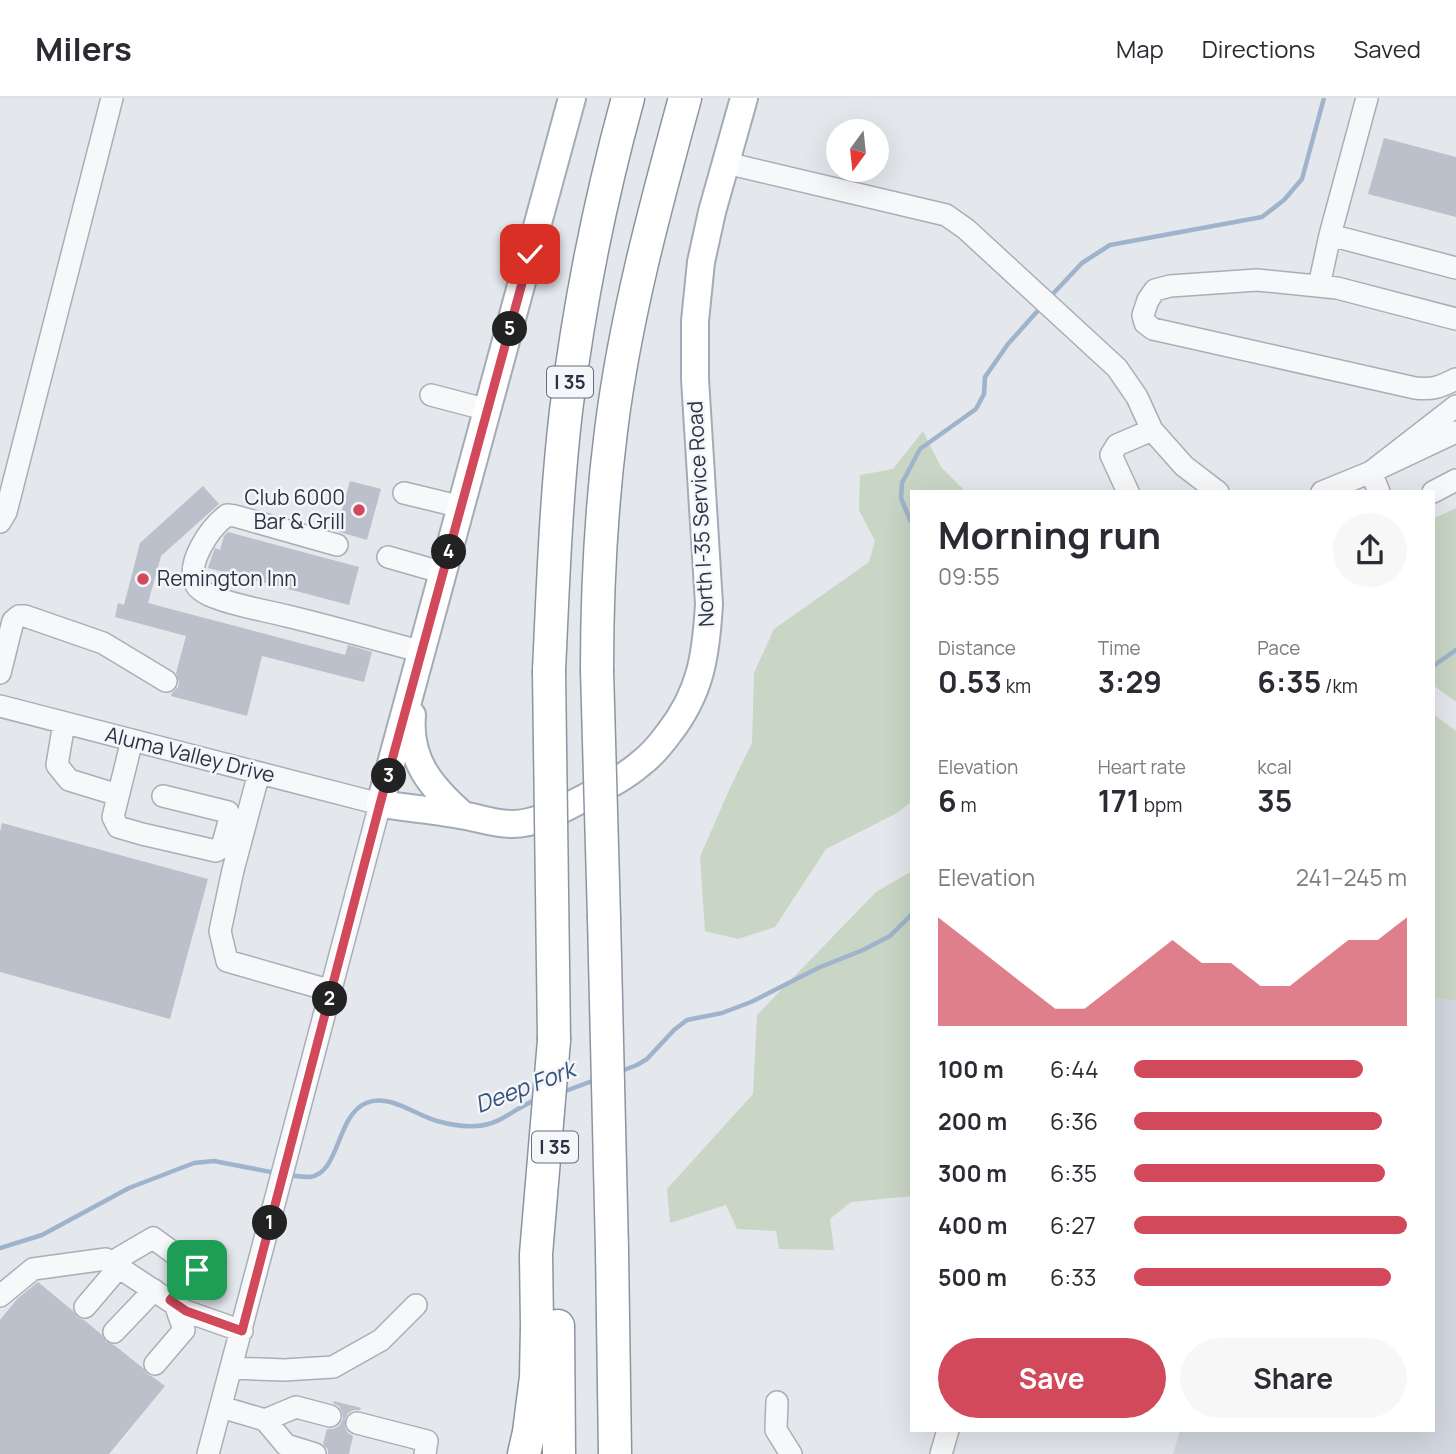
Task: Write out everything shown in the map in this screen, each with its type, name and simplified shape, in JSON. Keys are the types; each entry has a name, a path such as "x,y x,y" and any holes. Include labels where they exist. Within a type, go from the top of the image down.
{"highway":[{"name":"I 35","path":"545,1253 554,1041 550,671 557,514 566,409 579,321 595,236 628,98"},
{"name":"I 35","path":"615,1454 597,670 600,557 611,430 638,276 685,98"},
{"path":"524,1454 536,1377 537,1326 545,1253"},
{"path":"545,1253 558,1318 559,1454"}],"main road":[{"path":"380,804 572,98"},
{"name":"North I-35 Service Road","path":"380,804 463,815 494,823 514,824 537,820 617,781 642,763 686,710 694,694 707,639 709,604 695,379 695,321 701,262 744,98"},
{"path":"415,681 411,726 415,754 431,783 463,815"}],"street":[{"path":"0,522 6,512 112,98"},
{"path":"1318,286 1367,98"},
{"path":"726,163 946,215 967,229 1117,369 1137,397 1152,430 1184,466 1215,490"},
{"path":"1330,235 1456,268"},
{"path":"1456,319 1337,288 1257,279 1170,286 1155,290 1143,315 1145,323 1153,329 1415,387 1430,389 1456,379"},
{"path":"431,395 488,410"},
{"path":"1375,482 1456,406"},
{"path":"1127,490 1111,455 1117,445 1152,430"},
{"path":"1333,490 1375,482 1456,432"},
{"path":"1435,491 1456,480"},
{"path":"404,493 461,507"},
{"path":"337,545 227,515 216,525 199,551 194,570 196,585 216,597 423,652"},
{"path":"388,557 444,573"},
{"path":"0,673 13,621 25,616 103,643 166,681"},
{"name":"Aluma Valley Drive","path":"0,706 380,804"},
{"path":"64,723 57,765 69,780 118,795"},
{"path":"132,740 113,817 118,827 216,851 222,848 230,818 228,812 163,796"},
{"path":"259,773 220,930 227,961 332,991"},
{"path":"208,1454 380,804"},
{"path":"85,1307 115,1265 153,1238 197,1270 166,1298 114,1332"},
{"path":"0,1296 33,1269 106,1259 186,1311 242,1331"},
{"path":"155,1364 184,1330 166,1298"},
{"path":"232,1368 284,1370 333,1367 381,1340 416,1305"},
{"path":"777,1402 776,1430 791,1454"},
{"path":"221,1407 265,1420 286,1445 315,1454"},
{"path":"265,1420 296,1407 330,1416"},
{"path":"357,1423 428,1441 425,1454"},
{"path":"941,1454 947,1432"}],"shaded area":[{"path":"1435,809 1456,816 1456,1454 1173,1454 1179,1432 1435,1432"}],"green space":[{"path":"923,431 941,467 964,490 910,490 910,803 897,813 826,849 775,927 738,939 705,931 700,857 752,743 754,673 774,629 869,562 875,541 859,510 860,475 893,469"},
{"path":"1456,508 1456,702 1435,686 1435,518"},
{"path":"1435,715 1456,731 1456,1000 1435,997"},
{"path":"910,872 910,1196 851,1202 830,1219 834,1250 779,1249 776,1231 737,1229 726,1205 670,1223 667,1189 753,1094 757,1015 876,892"}],"building":[{"path":"1384,138 1456,157 1456,217 1368,194"},
{"name":"Club 6000 Bar & Grill","path":"350,481 381,489 367,540 336,531"},
{"name":"Remington Inn","path":"203,486 219,504 161,556 148,603 345,655 348,645 372,652 364,682 262,656 247,716 171,696 178,687 176,673 186,636 115,617 118,603 124,605 140,543"},
{"name":"Remington Inn","path":"228,532 359,567 349,605 208,568 215,548 220,550"},
{"path":"2,823 208,879 170,1019 0,972"},
{"path":"38,1282 77,1317 101,1334 106,1342 114,1345 165,1386 109,1454 0,1454 0,1320 17,1299"},
{"path":"334,1401 361,1408 348,1413 345,1419 345,1427 353,1436 349,1454 328,1454 323,1444 327,1429 339,1426 343,1419 339,1406 333,1403"}],"waterway":[{"path":"1050,297 1082,263 1110,245 1262,217 1284,200 1302,179 1324,98"},
{"path":"910,520 901,498 902,483 920,449 976,409 984,394 985,377 1008,344 1042,306"},
{"name":"Deep Fork","path":"1435,665 1456,650"},
{"name":"Deep Fork","path":"619,1072 647,1059 687,1020 722,1013 751,1002 818,968 863,950 890,936 910,916"},
{"name":"Deep Fork","path":"560,1093 595,1080"},
{"name":"Deep Fork","path":"288,1175 310,1177 320,1173 333,1155 349,1119 366,1103 384,1101 437,1121 470,1126 485,1125 501,1119 538,1099"},
{"name":"Deep Fork","path":"0,1248 42,1235 129,1188 194,1163 214,1161 276,1173"}],"place":[{"name":"Club 6000 Bar & Grill","path":"359,510"},
{"name":"Remington Inn","path":"143,579"}],"route":[{"path":"197,1270 170,1300 186,1311 242,1331 380,804 530,254"}]}
